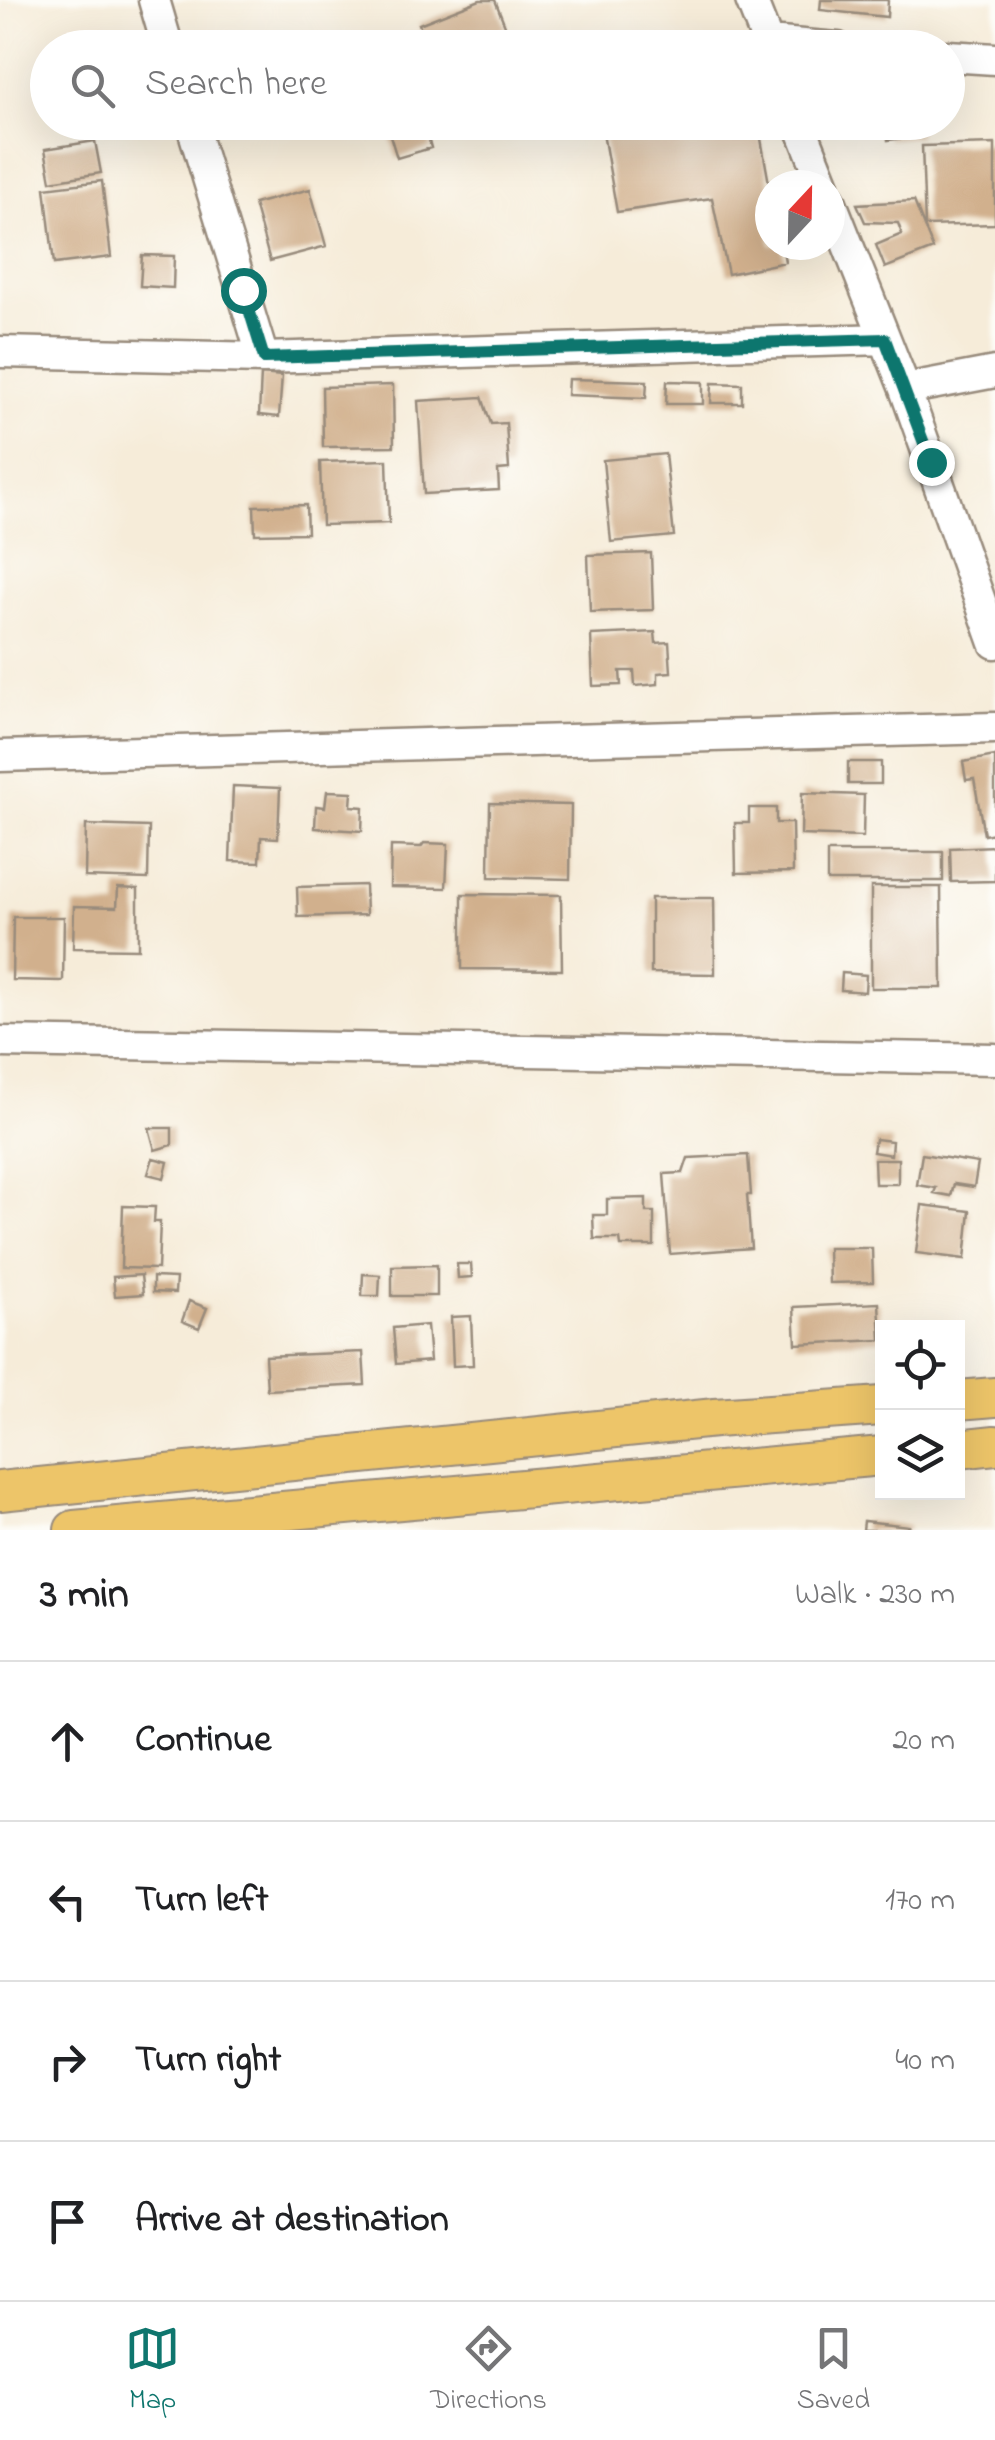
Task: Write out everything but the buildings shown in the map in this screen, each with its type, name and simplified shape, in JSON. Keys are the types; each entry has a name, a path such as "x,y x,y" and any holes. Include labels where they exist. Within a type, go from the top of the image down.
{"main road":[{"path":"965,1399 995,1397"},
{"path":"0,1491 714,1418 875,1406"},
{"path":"965,1447 995,1445"},
{"path":"74,1530 271,1521 875,1457"}],"street":[{"path":"154,0 163,30"},
{"path":"751,0 763,30"},
{"path":"965,57 995,59"},
{"path":"197,140 264,358"},
{"path":"807,140 818,170"},
{"path":"845,238 905,389 995,643"},
{"path":"0,352 264,358 885,339"},
{"path":"905,389 995,372"},
{"path":"0,756 995,728"},
{"path":"0,1042 995,1059"}],"route":[{"path":"243,290 264,358 885,339 931,462"}]}
